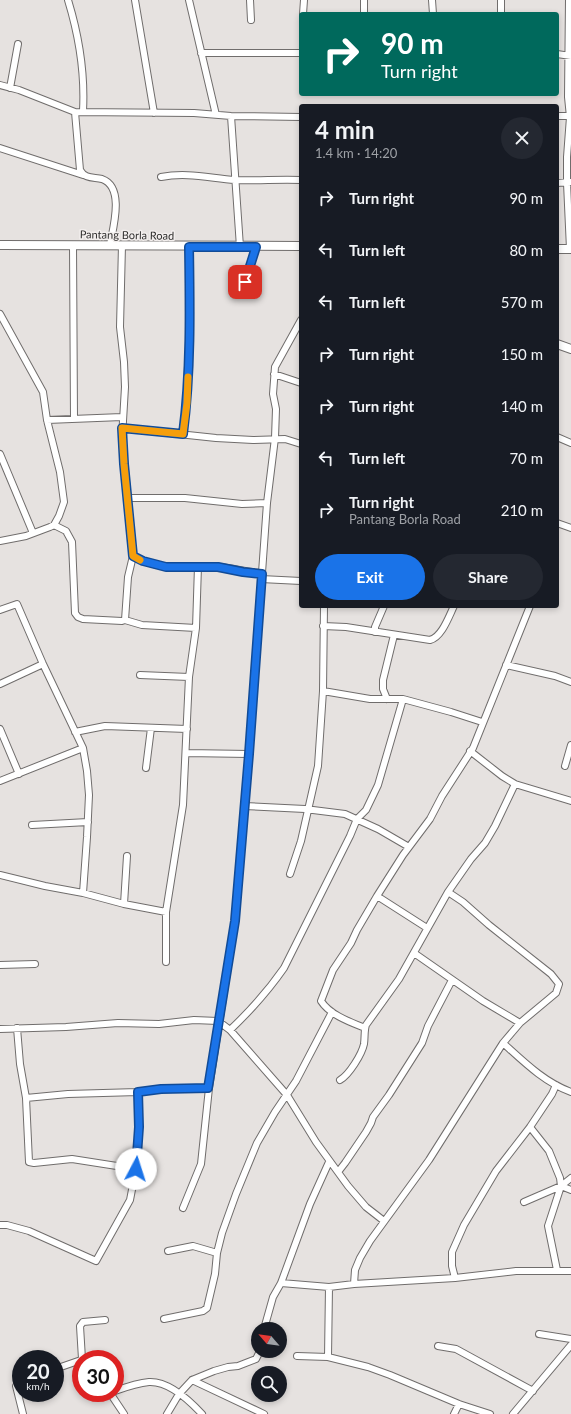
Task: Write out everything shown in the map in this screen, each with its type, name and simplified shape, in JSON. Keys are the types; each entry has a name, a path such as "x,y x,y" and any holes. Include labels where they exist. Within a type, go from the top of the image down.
{"street":[{"path":"68,0 84,80 83,111"},
{"path":"135,0 154,113"},
{"path":"189,0 216,115"},
{"path":"250,0 251,20"},
{"path":"303,12 304,0"},
{"path":"364,0 364,12"},
{"path":"432,0 433,12"},
{"path":"501,0 501,12"},
{"path":"559,249 571,249 567,157 571,116 568,97 570,56 568,28 569,0"},
{"path":"10,88 18,44"},
{"path":"201,53 299,53"},
{"path":"559,54 570,56"},
{"path":"0,85 75,112 194,113 264,118 299,117"},
{"path":"75,112 80,170 83,175"},
{"path":"231,116 240,247"},
{"path":"559,116 571,116"},
{"path":"0,148 103,180 113,188 116,202 110,245"},
{"path":"161,177 191,174 236,180 299,180"},
{"name":"Pantang Borla Road","path":"0,245 122,245 189,247 299,246"},
{"path":"73,245 74,418"},
{"path":"122,245 120,327 125,387 122,428 133,556 128,577 125,620"},
{"path":"183,434 188,382 190,311 189,247"},
{"path":"241,294 256,247"},
{"path":"0,314 43,392 47,420 60,472 64,502 54,525 33,533 0,541"},
{"path":"183,1208 200,1164 208,1088 235,921 249,754 267,503 275,438 276,409 273,394 274,374 275,367 299,324"},
{"path":"559,345 571,349"},
{"path":"274,374 299,383"},
{"path":"47,420 122,417"},
{"path":"122,428 253,440 275,438 285,439 299,443"},
{"path":"559,437 571,443"},
{"path":"0,454 33,533"},
{"path":"128,498 185,498 242,504 267,503"},
{"path":"559,523 571,528"},
{"path":"54,525 66,531 72,542 75,612 78,617 83,619 125,620 142,625 196,628"},
{"path":"133,556 143,561 166,567 218,567 262,576 299,581"},
{"path":"166,962 166,912 183,805 189,677 196,628 198,566"},
{"path":"0,610 17,604 43,664 83,748 89,795 83,893"},
{"path":"290,874 296,857 318,766 323,691 324,608"},
{"path":"375,632 375,627 383,608"},
{"path":"323,626 346,627 430,640 435,639 440,633 453,608"},
{"path":"365,1028 332,1012 321,1000 323,993 333,970 377,896 430,818 470,751 529,608"},
{"path":"387,699 383,689 383,680 394,635"},
{"path":"0,684 43,664"},
{"path":"506,665 555,676 571,682"},
{"path":"140,675 189,677"},
{"path":"323,691 370,699 403,699 482,722"},
{"path":"230,1030 252,1009 284,968 357,819 366,810 378,785 403,699"},
{"path":"75,732 99,726 187,730"},
{"path":"146,768 151,728"},
{"path":"0,729 20,774"},
{"path":"565,766 571,745"},
{"path":"0,781 83,748"},
{"path":"470,751 502,776 515,784 571,801"},
{"path":"186,753 249,754"},
{"path":"340,1080 344,1078 354,1064 364,1045 365,1028 399,979 448,892 471,859 485,843 495,826 515,784"},
{"path":"244,806 308,809 345,814 378,829 409,847"},
{"path":"32,825 88,822"},
{"path":"124,904 127,856"},
{"path":"0,875 45,886 83,893 124,904 166,912"},
{"path":"354,1284 355,1270 360,1258 384,1221 429,1160 503,1043 520,1024 556,993 559,984 551,974 489,925 463,902 448,892"},
{"path":"377,896 427,928"},
{"path":"414,953 452,980 520,1024"},
{"path":"0,965 35,964"},
{"path":"338,1172 366,1132 377,1110 389,1095 422,1043 428,1026 452,980"},
{"path":"164,1319 203,1311 207,1308 222,1233 229,1210 257,1143 296,1081 332,1012"},
{"path":"0,1029 66,1027 118,1023 159,1024 194,1020 218,1021 230,1030 287,1095 329,1162 366,1207 384,1221"},
{"path":"17,1028 20,1064 26,1098 28,1156 30,1162 72,1159 136,1169"},
{"path":"503,1043 540,1076 571,1092"},
{"path":"455,1278 452,1266 452,1252 464,1225 496,1171 530,1127 552,1094 556,1085"},
{"path":"26,1098 68,1094 208,1088"},
{"path":"0,1225 8,1225 29,1231 96,1261 130,1200 136,1169 139,1127 138,1092"},
{"path":"530,1127 549,1151 560,1178 561,1186 548,1226 557,1270"},
{"path":"266,1322 273,1297 281,1283 310,1204 329,1162"},
{"path":"524,1202 561,1186 571,1178"},
{"path":"561,1186 571,1190"},
{"path":"168,1250 193,1246 217,1253"},
{"path":"281,1283 329,1287 354,1284 455,1278 516,1271 571,1271"},
{"path":"328,1357 329,1287"},
{"path":"81,1350 80,1326 84,1322 105,1320"},
{"path":"539,1334 571,1339"},
{"path":"438,1346 456,1348 532,1391"},
{"path":"513,1414 571,1346"},
{"path":"298,1356 328,1357 390,1375 459,1404 490,1414"},
{"path":"167,1414 179,1394 192,1380 214,1371 238,1366 256,1358"},
{"path":"192,1380 264,1414"},
{"path":"124,1388 150,1382 168,1387 179,1394 202,1414"},
{"path":"20,1402 23,1414"},
{"path":"116,1402 124,1414"},
{"path":"454,1414 459,1404"}],"slow traffic":[{"path":"140,560 133,556 122,428 183,434 187,403 188,377"}],"route":[{"path":"136,1169 139,1127 138,1092 161,1089 208,1088 235,921 262,574 218,567 166,567 152,564 133,556 122,428 183,434 188,382 190,311 189,247 256,247 245,282"}]}
